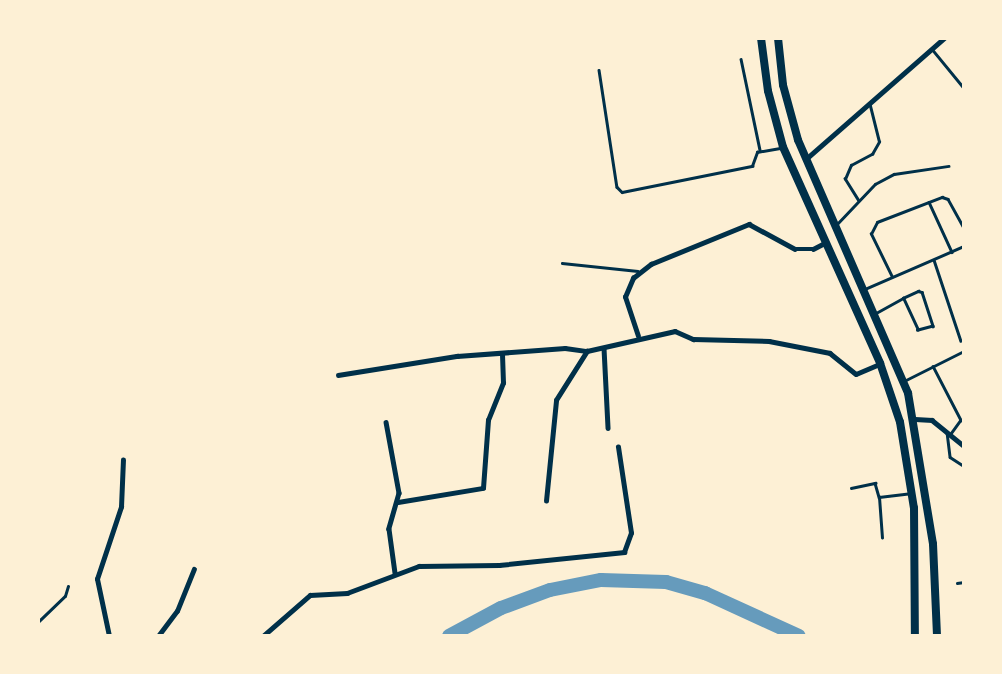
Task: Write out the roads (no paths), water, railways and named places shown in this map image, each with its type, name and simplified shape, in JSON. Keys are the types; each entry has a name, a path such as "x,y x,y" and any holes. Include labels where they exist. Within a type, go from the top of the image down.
{"highway":[{"path":"761,38 770,101 783,147 880,363 900,422 913,492 915,635"},
{"path":"778,38 788,104 806,159 876,313 904,381 915,419 930,518 938,612 937,635"}],"street":[{"path":"806,159 941,40"},
{"path":"638,337 625,297 638,271 725,230 749,224 795,249 813,249 825,243"},
{"path":"338,374 457,356 565,348 587,352 638,337 675,331 693,339 803,346 830,353 856,374 880,363"},
{"path":"604,348 608,428"},
{"path":"546,501 556,400 587,352"},
{"path":"398,502 482,488 488,420 503,383 502,354"},
{"path":"915,419 932,420 964,446"},
{"path":"386,422 398,502 389,528 395,573"},
{"path":"263,635 310,594 347,593 419,566 499,565 624,552 631,533 618,447"},
{"path":"110,635 97,579 121,507 123,460"},
{"path":"158,635 177,611 194,569"}],"lane":[{"path":"932,50 964,88"},
{"path":"598,69 617,187 622,192 752,166 760,150 741,59"},
{"path":"858,200 845,179 851,165 872,155 879,142 870,105"},
{"path":"760,150 783,147"},
{"path":"835,226 875,184 894,174 948,166"},
{"path":"892,277 871,234 872,226 938,197 948,199 964,228"},
{"path":"929,202 952,252"},
{"path":"864,289 964,246"},
{"path":"934,260 961,341"},
{"path":"562,263 638,271"},
{"path":"876,313 903,298 922,292 933,326 918,330 903,298"},
{"path":"904,381 964,351"},
{"path":"933,366 962,420 948,433 950,457 964,466"},
{"path":"851,488 875,483 879,497 882,538"},
{"path":"879,497 913,492"},
{"path":"957,583 964,582"},
{"path":"38,622 65,596 68,586"}],"waterway":[{"path":"449,636 501,608 550,590 601,580 666,582 705,593 799,636"}]}
